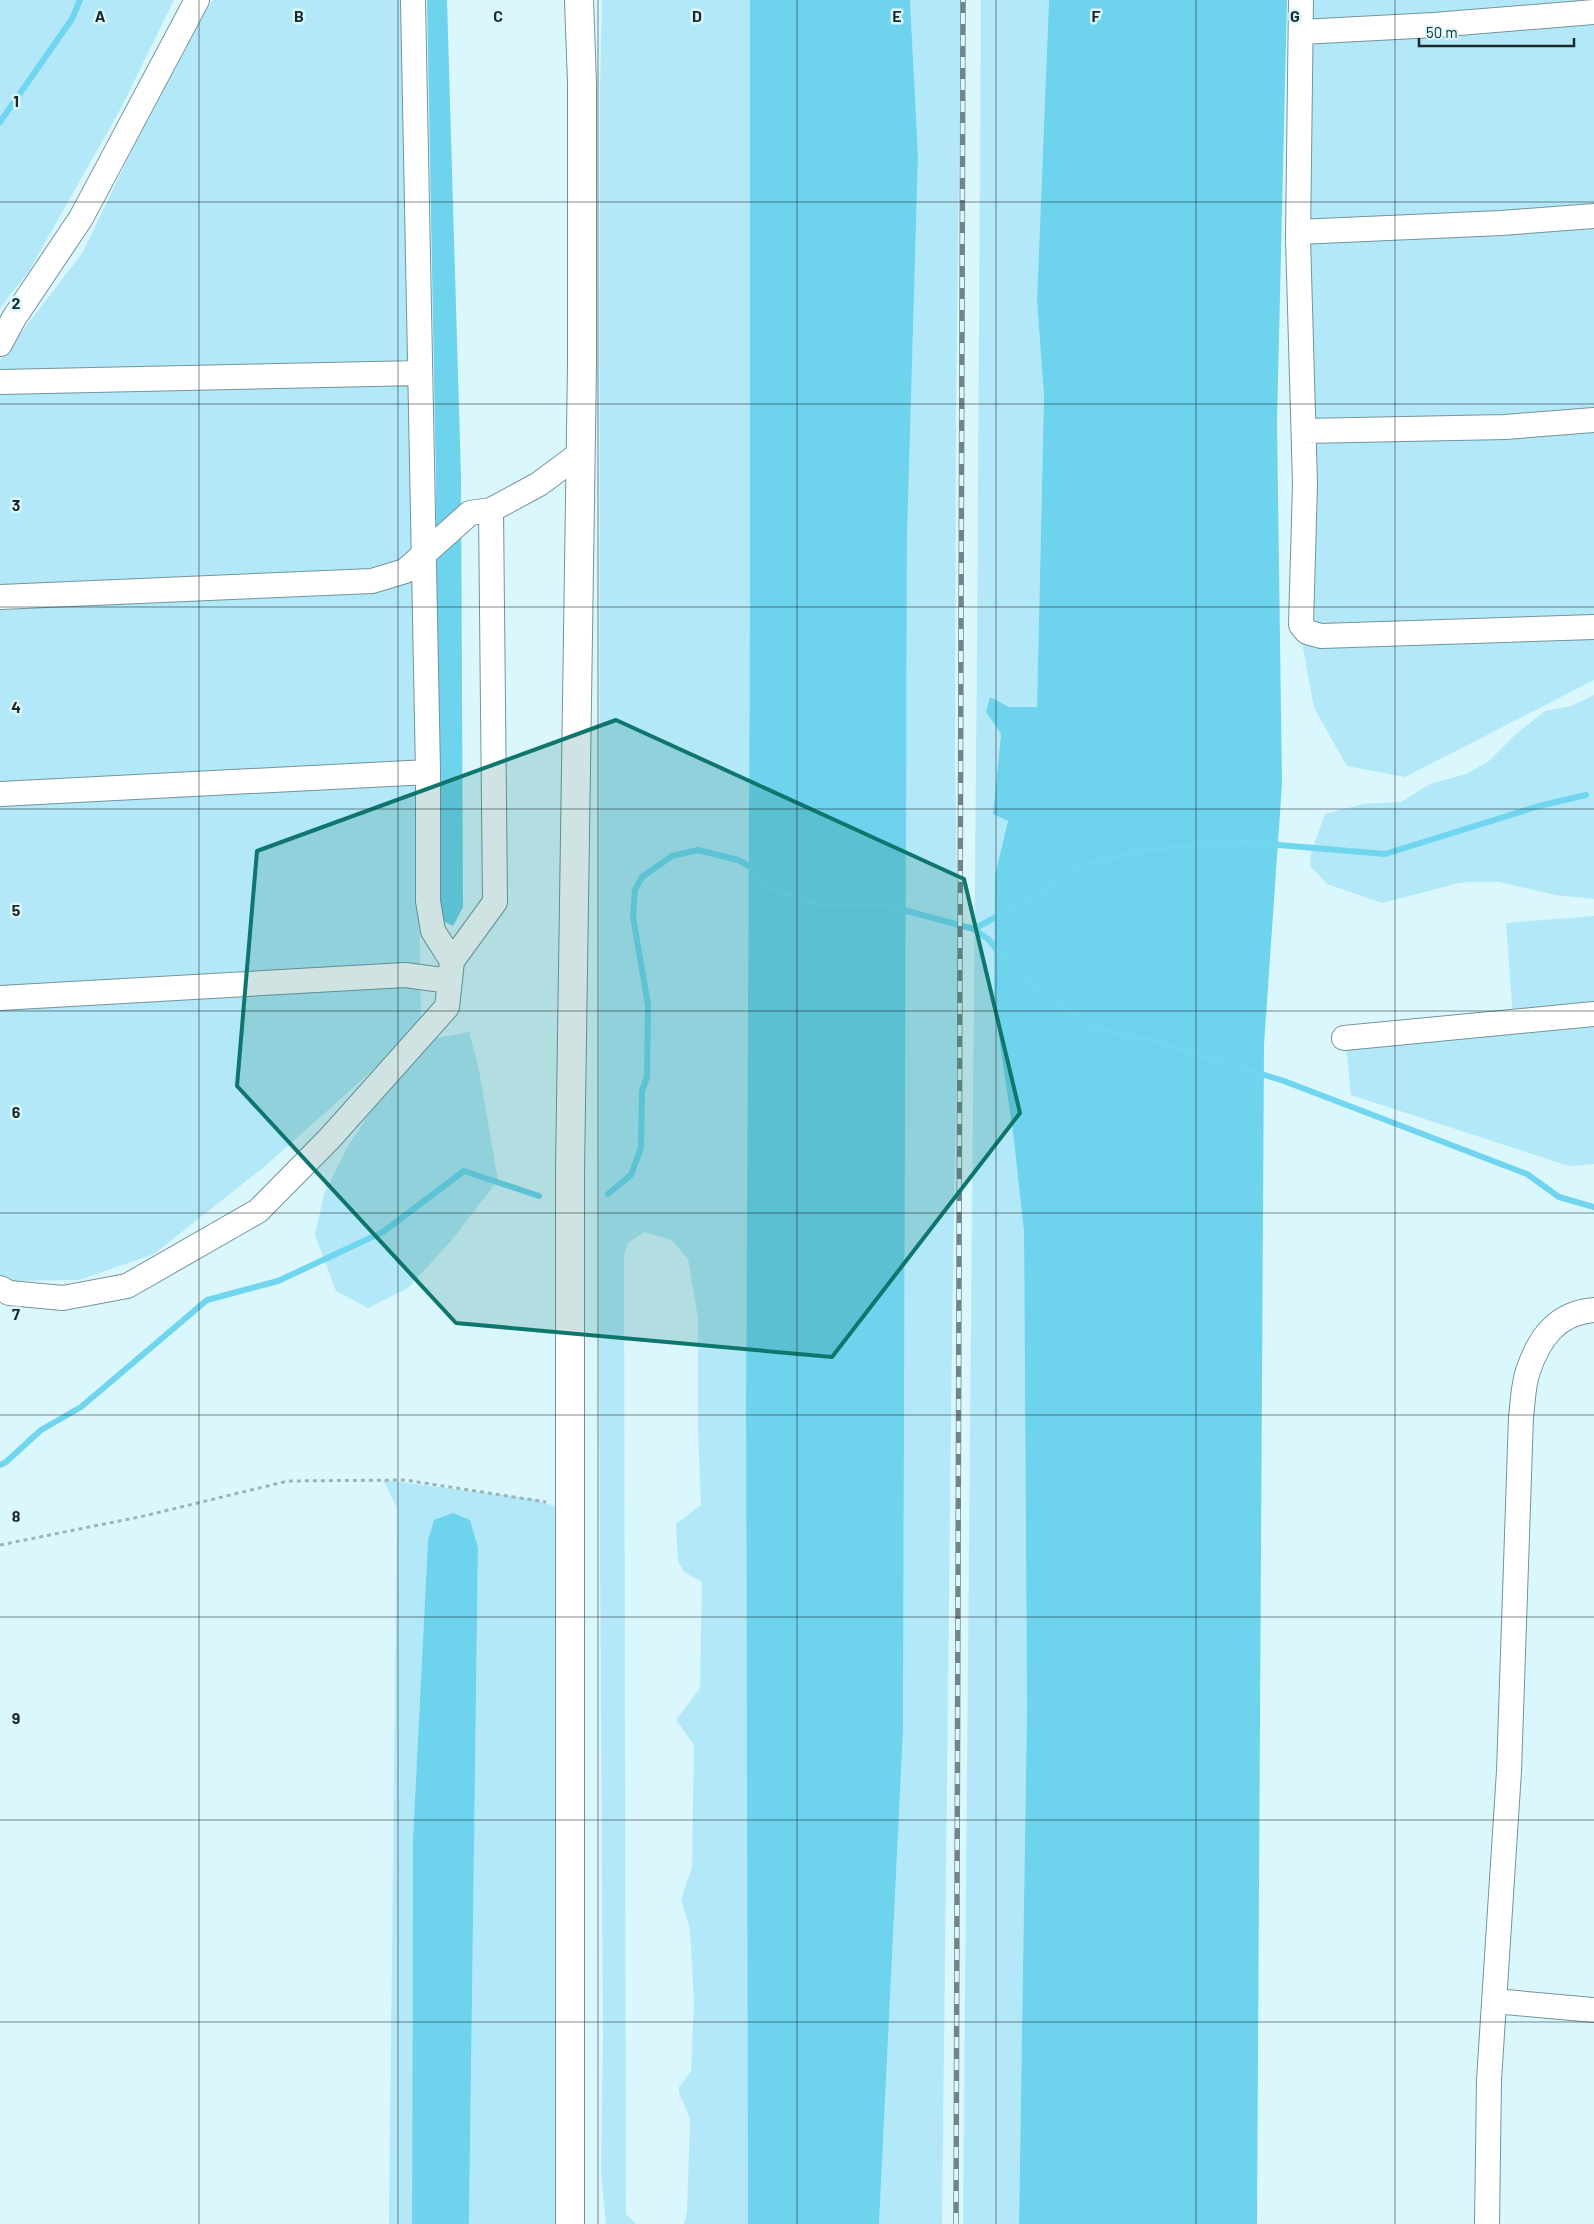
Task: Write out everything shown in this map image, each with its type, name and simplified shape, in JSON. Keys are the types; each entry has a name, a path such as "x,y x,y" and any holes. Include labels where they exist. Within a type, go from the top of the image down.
{"main road":[{"path":"570,2224 570,1172 582,452 582,83 579,0"}],"lane":[{"path":"0,344 14,318 81,218 197,0"},
{"path":"413,0 428,772 428,901 434,931 451,971"},
{"path":"1301,0 1298,232 1305,484 1301,625 1307,632 1320,636 1594,627"},
{"path":"1301,32 1594,12"},
{"path":"1298,232 1501,223 1594,216"},
{"path":"0,382 420,373"},
{"path":"1304,431 1505,427 1594,420"},
{"path":"0,597 372,581 405,571 470,513 490,510 539,484 582,452"},
{"path":"0,1288 9,1294 63,1298 128,1286 258,1211 336,1131 447,1007 451,971 495,902 490,510"},
{"path":"0,794 428,772"},
{"path":"0,998 451,971"},
{"path":"1344,1038 1594,1014"},
{"path":"1487,2224 1490,2080 1509,1771 1521,1417 1527,1372 1547,1331 1578,1312 1594,1310"},
{"path":"1494,2002 1594,2010"}],"path":[{"path":"0,1545 144,1516 288,1481 405,1480 571,1506"}],"highlighted area":[{"path":"616,720 964,879 1020,1113 832,1357 456,1323 237,1086 257,851"}],"shaded area":[{"path":"0,0 174,0 121,108 29,271 0,308"},
{"path":"213,0 406,0 421,1023 364,1078 264,1167 154,1254 79,1280 13,1281 0,1278 0,360 83,252 185,39"},
{"path":"427,0 447,0 461,476 463,907 453,926 443,921 438,900 436,485"},
{"path":"602,0 750,0 750,604 746,1401 748,2224 684,2224 687,2212 690,2118 679,2093 679,2087 691,2071 694,2004 690,1930 681,1899 692,1868 694,1745 676,1720 700,1688 702,1582 684,1572 678,1561 676,1524 701,1505 698,1434 698,1318 688,1259 672,1240 644,1232 628,1243 624,1255 626,2214 636,2224 606,2224 601,2173 603,2037 599,1387 600,86"},
{"path":"750,0 910,0 918,156 907,538 903,1731 879,2224 748,2224 746,1401 750,604"},
{"path":"910,0 961,0 956,414 955,756 958,969 942,2224 879,2224 903,1731 907,538 918,156"},
{"path":"981,0 1049,0 1037,301 1044,396 1037,708 1009,707 990,698 986,712 1001,734 993,814 1008,821 995,875 1013,1132 1024,1232 1027,1709 1019,2224 963,2224"},
{"path":"1049,0 1287,0 1277,422 1282,784 1264,1045 1257,2224 1019,2224 1027,1709 1024,1232 1013,1132 994,1003 995,875 1008,821 993,814 1001,734 986,712 990,697 1009,707 1037,707 1044,396 1037,301"},
{"path":"1311,0 1594,0 1594,680 1405,777 1347,766 1314,708 1299,626"},
{"path":"1594,695 1594,899 1556,895 1499,882 1472,882 1459,883 1382,903 1327,884 1310,866 1311,853 1325,814 1363,804 1401,802 1430,784 1466,774 1489,761 1516,734 1545,711 1571,706"},
{"path":"1594,916 1594,1164 1569,1166 1351,1095 1346,1046 1514,1031 1506,923"},
{"path":"469,1032 478,1065 498,1180 451,1241 408,1288 368,1308 336,1291 315,1235 324,1194 348,1146 390,1083 432,1039"},
{"path":"383,1480 533,1499 557,1507 558,2224 469,2224 478,1547 470,1520 434,1520 428,1540 413,1838 412,2224 389,2224 397,1508"},
{"path":"453,1513 470,1520 478,1547 469,2224 412,2224 413,1838 428,1540 434,1520"}],"waterway":[{"path":"0,122 72,19 80,0"},
{"path":"974,929 1047,889 1075,866 1153,849 1244,842 1385,854 1539,806 1586,795"},
{"path":"608,1194 631,1175 641,1148 642,1091 647,1077 648,1005 633,917 635,890 642,877 672,856 698,850 738,860 751,867 769,888 820,905 885,905 974,929 989,940 1016,973 1090,1027 1150,1040 1284,1081 1527,1174 1559,1197 1594,1207"},
{"path":"0,1465 6,1462 41,1430 81,1407 207,1300 278,1281 383,1232 464,1171 539,1196"}],"railway":[{"path":"956,2224 963,0"}]}
